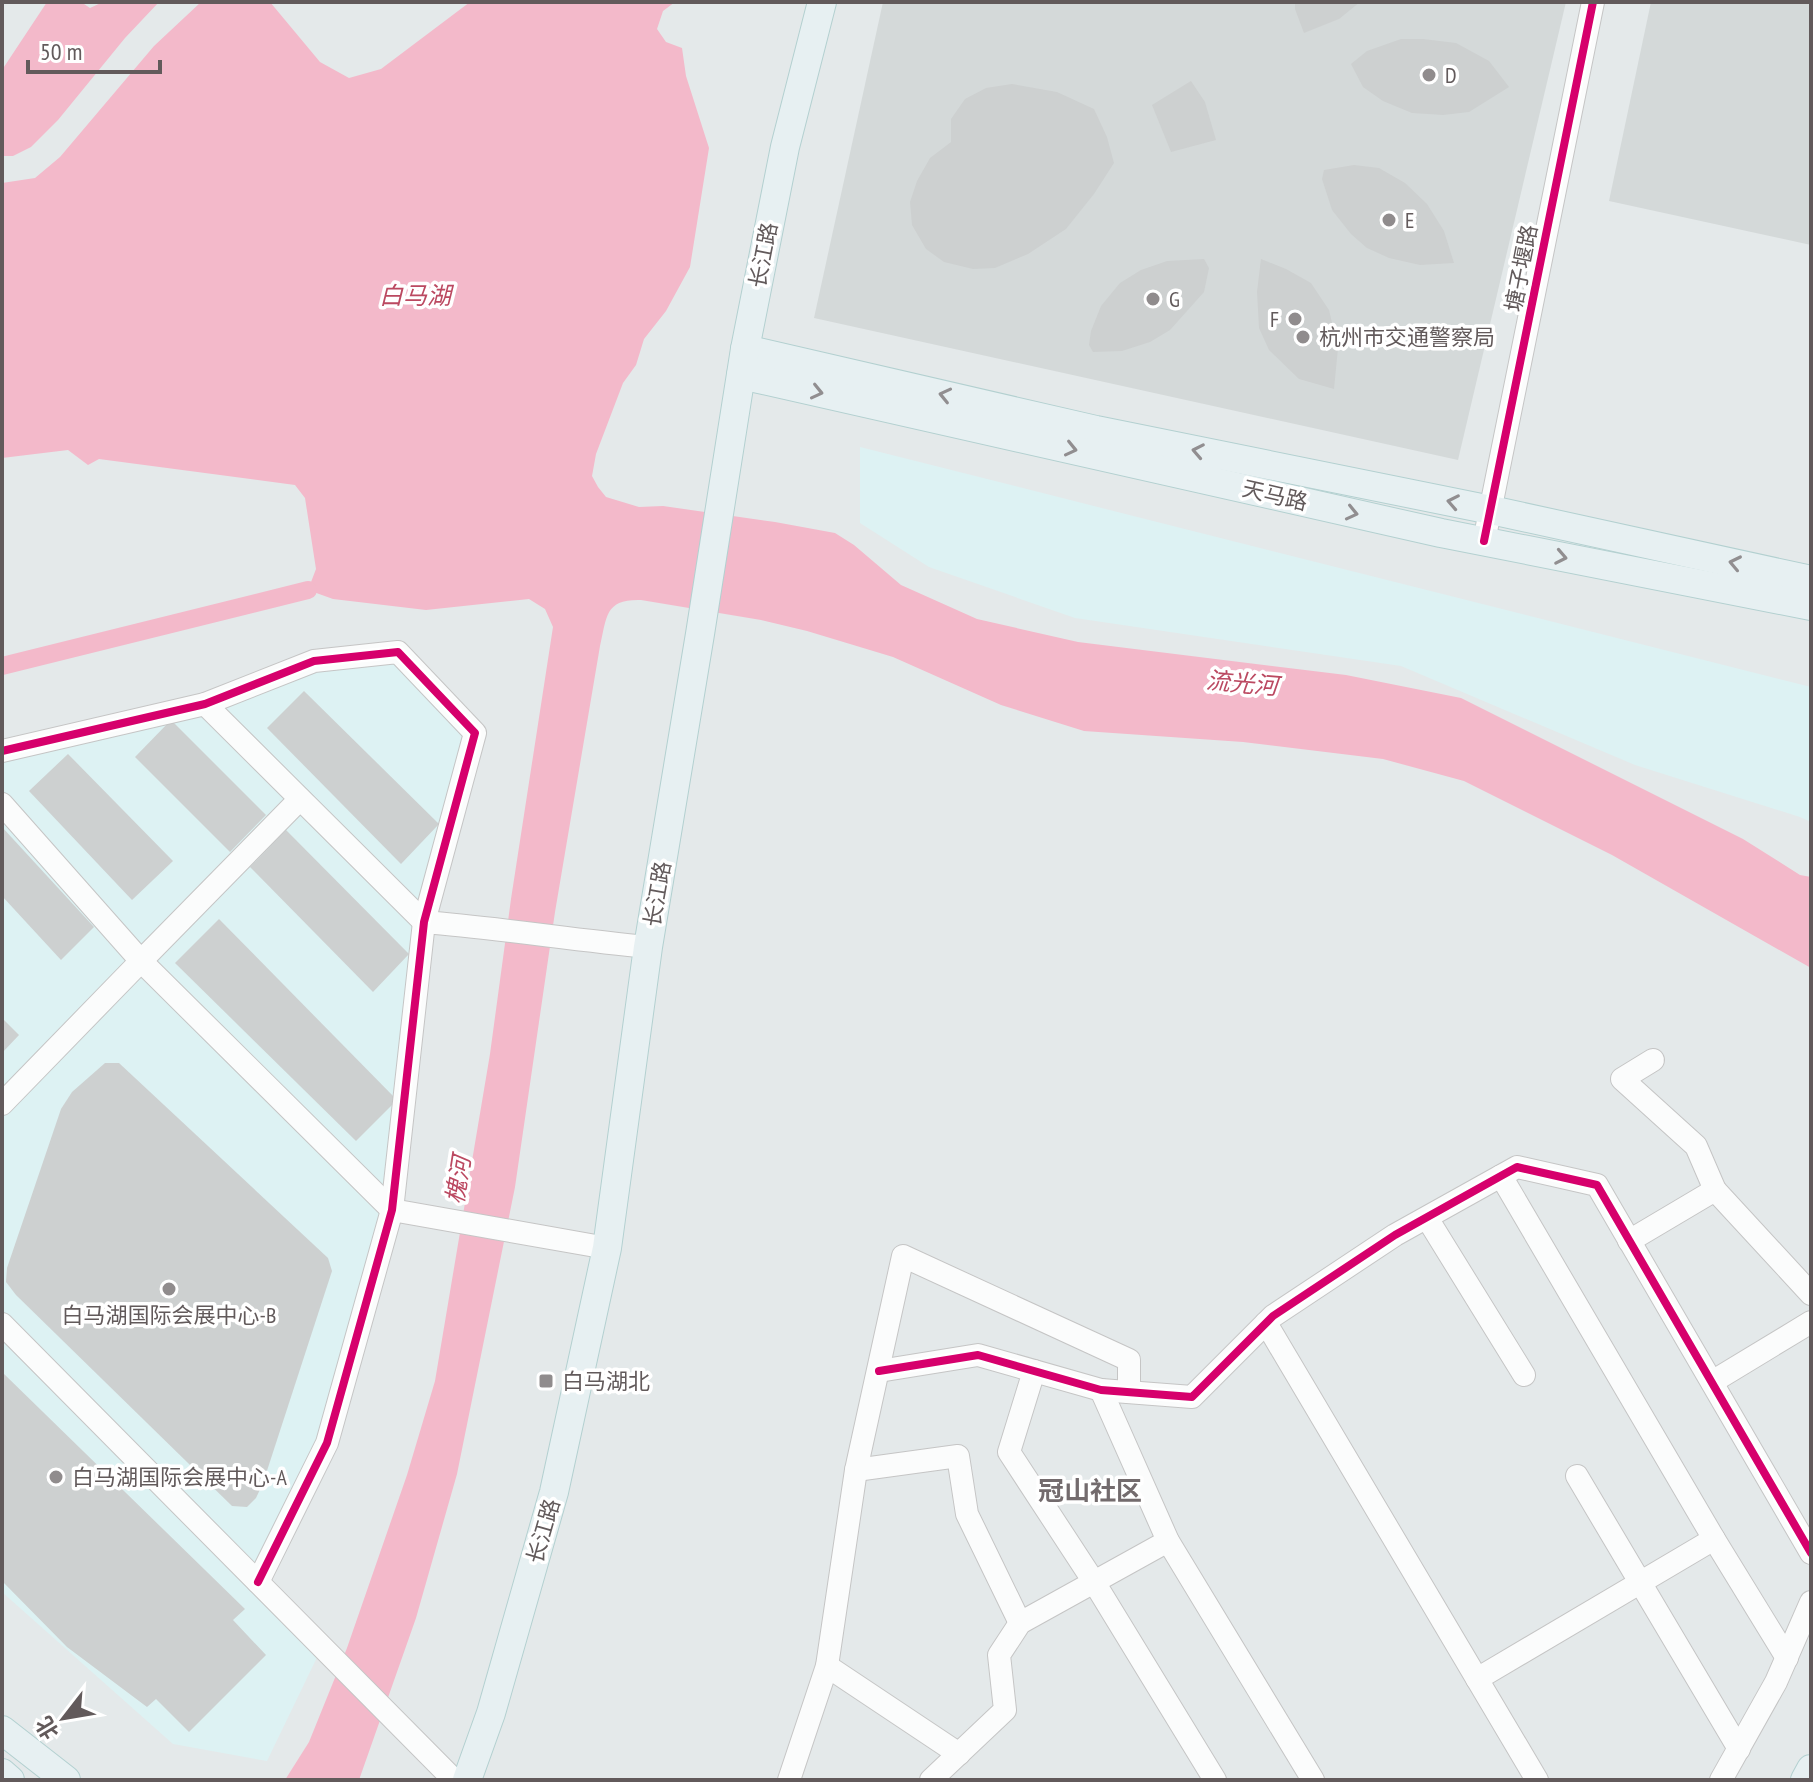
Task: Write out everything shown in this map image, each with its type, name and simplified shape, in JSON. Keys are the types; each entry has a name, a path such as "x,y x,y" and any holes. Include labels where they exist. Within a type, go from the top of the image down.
{"main road":[{"name":"长江路","path":"467,1780 491,1713 554,1492 607,1248 648,947 743,362 785,147 822,2"},
{"name":"天马路","path":"743,362 1491,510 1811,580"},
{"name":"天马路","path":"743,362 1484,541 1811,606"},
{"path":"2,1730 66,1780"},
{"path":"1805,1780 1811,1769"},
{"path":"2,1773 10,1780"}],"street":[{"name":"塘子堰路","path":"1484,541 1593,2"},
{"path":"2,751 205,704 314,661 398,652 475,733 424,922 392,1210 327,1443 258,1582"},
{"path":"205,704 424,922 648,947"},
{"path":"2,1104 300,799"},
{"path":"2,804 141,961 392,1210 607,1248"},
{"path":"1653,1060 1622,1079 1696,1146 1715,1190 1811,1294"},
{"path":"879,1371 978,1355 1101,1390 1192,1397 1273,1316 1395,1235 1517,1167 1597,1185 1811,1553"},
{"path":"1501,1176 1787,1658"},
{"path":"1629,1241 1715,1190"},
{"path":"1427,1218 1524,1375"},
{"path":"789,1780 827,1666 856,1470 903,1256 1129,1360 1129,1392"},
{"path":"1712,1382 1811,1322"},
{"path":"1266,1323 1537,1780"},
{"path":"2,1324 454,1780"},
{"path":"1034,1371 1009,1452 1094,1582 1215,1780"},
{"path":"1101,1390 1168,1541 1313,1780"},
{"path":"856,1470 958,1456 967,1514 1020,1623"},
{"path":"1577,1476 1739,1749"},
{"path":"1477,1679 1714,1539"},
{"path":"931,1780 1005,1710 999,1655 1020,1623 1168,1541"},
{"path":"1721,1780 1776,1682 1811,1602"},
{"path":"827,1666 959,1754"}],"shaded area":[{"path":"883,2 1566,2 1458,460 814,318"},
{"path":"1651,2 1811,2 1811,245 1609,201"},
{"path":"860,447 1811,687 1811,822 1635,765 1401,666 1075,618 929,567 860,523"},
{"path":"398,652 475,733 424,922 392,1210 327,1443 258,1582 322,1647 267,1761 173,1744 2,1592 2,751 205,704 314,661"}],"water":[{"path":"47,2 81,2 90,8 103,2 159,2 31,147 13,156 2,156 2,70"},
{"name":"白马湖","path":"201,2 270,2 320,62 349,78 381,69 470,2 675,2 663,11 657,29 666,42 682,48 686,76 709,148 690,267 666,311 644,339 636,365 623,383 596,454 592,476 606,497 639,507 663,506 835,533 901,585 977,619 1078,642 1346,675 1461,698 1743,839 1800,875 1811,877 1811,968 1612,855 1464,781 1383,759 1243,742 1084,731 1001,705 893,657 807,631 641,600 629,600 614,606 604,626 600,646 555,912 515,1187 457,1474 416,1618 359,1780 285,1780 309,1742 347,1648 407,1475 435,1381 490,1054 553,627 545,609 529,599 426,610 333,599 308,590 316,569 305,498 295,485 99,459 88,465 68,450 2,458 2,183 35,178 60,157 154,46"}],"building":[{"path":"1295,2 1360,2 1339,19 1304,33"},
{"name":"D","path":"1401,39 1456,43 1489,61 1509,87 1469,112 1443,115 1412,113 1383,101 1363,87 1351,64 1367,51"},
{"path":"1191,81 1205,102 1216,140 1171,152 1152,105"},
{"path":"1012,84 1057,92 1094,109 1107,137 1114,163 1066,229 1028,254 995,268 973,269 944,262 926,249 912,225 910,202 917,181 930,158 951,142 951,119 965,99 986,88"},
{"name":"E","path":"1354,165 1379,168 1405,183 1427,204 1444,231 1454,263 1420,265 1389,258 1367,248 1351,234 1332,210 1322,179 1324,170"},
{"name":"G","path":"1204,259 1209,268 1204,292 1170,330 1150,342 1122,351 1093,352 1089,345 1091,331 1101,306 1120,283 1141,270 1167,261"},
{"name":"F","path":"1261,259 1311,283 1329,310 1338,348 1334,389 1299,379 1269,350 1259,328 1257,292"},
{"path":"304,691 439,824 401,864 267,728"},
{"path":"171,720 266,815 230,852 135,757"},
{"path":"68,754 173,861 132,900 29,791"},
{"path":"2,827 94,927 61,960 2,896"},
{"path":"286,830 409,954 373,992 250,867"},
{"path":"219,919 397,1100 356,1141 175,963"},
{"path":"2,1018 19,1035 2,1053"},
{"name":"白马湖国际会展中心-B","path":"105,1063 119,1063 328,1258 332,1271 263,1483 256,1498 247,1507 232,1506 6,1282 7,1268 61,1109 72,1092"},
{"name":"白马湖国际会展中心-A","path":"2,1372 245,1609 233,1620 266,1655 189,1732 156,1699 147,1707 67,1647 2,1581"}],"waterway":[{"path":"2,666 308,590"}],"cycle path":[{"path":"1484,541 1593,2"},
{"path":"2,751 205,704 314,661 398,652 475,733 424,922 392,1210 327,1443 258,1582"},
{"path":"879,1371 978,1355 1101,1390 1192,1397 1273,1316 1395,1235 1517,1167 1597,1185 1811,1553"}],"place":[{"name":"D","path":"1429,75"},
{"name":"E","path":"1389,220"},
{"name":"G","path":"1153,299"},
{"name":"F","path":"1295,319"},
{"name":"杭州市交通警察局","path":"1303,337"},
{"name":"白马湖国际会展中心-B","path":"169,1289"},
{"name":"白马湖北","path":"546,1381"},
{"name":"白马湖国际会展中心-A","path":"56,1477"}],"district":[{"name":"冠山社区","path":"1090,1490"}],"water label":[{"name":"流光河","path":"1242,683"},
{"name":"槐河","path":"458,1180"}]}
